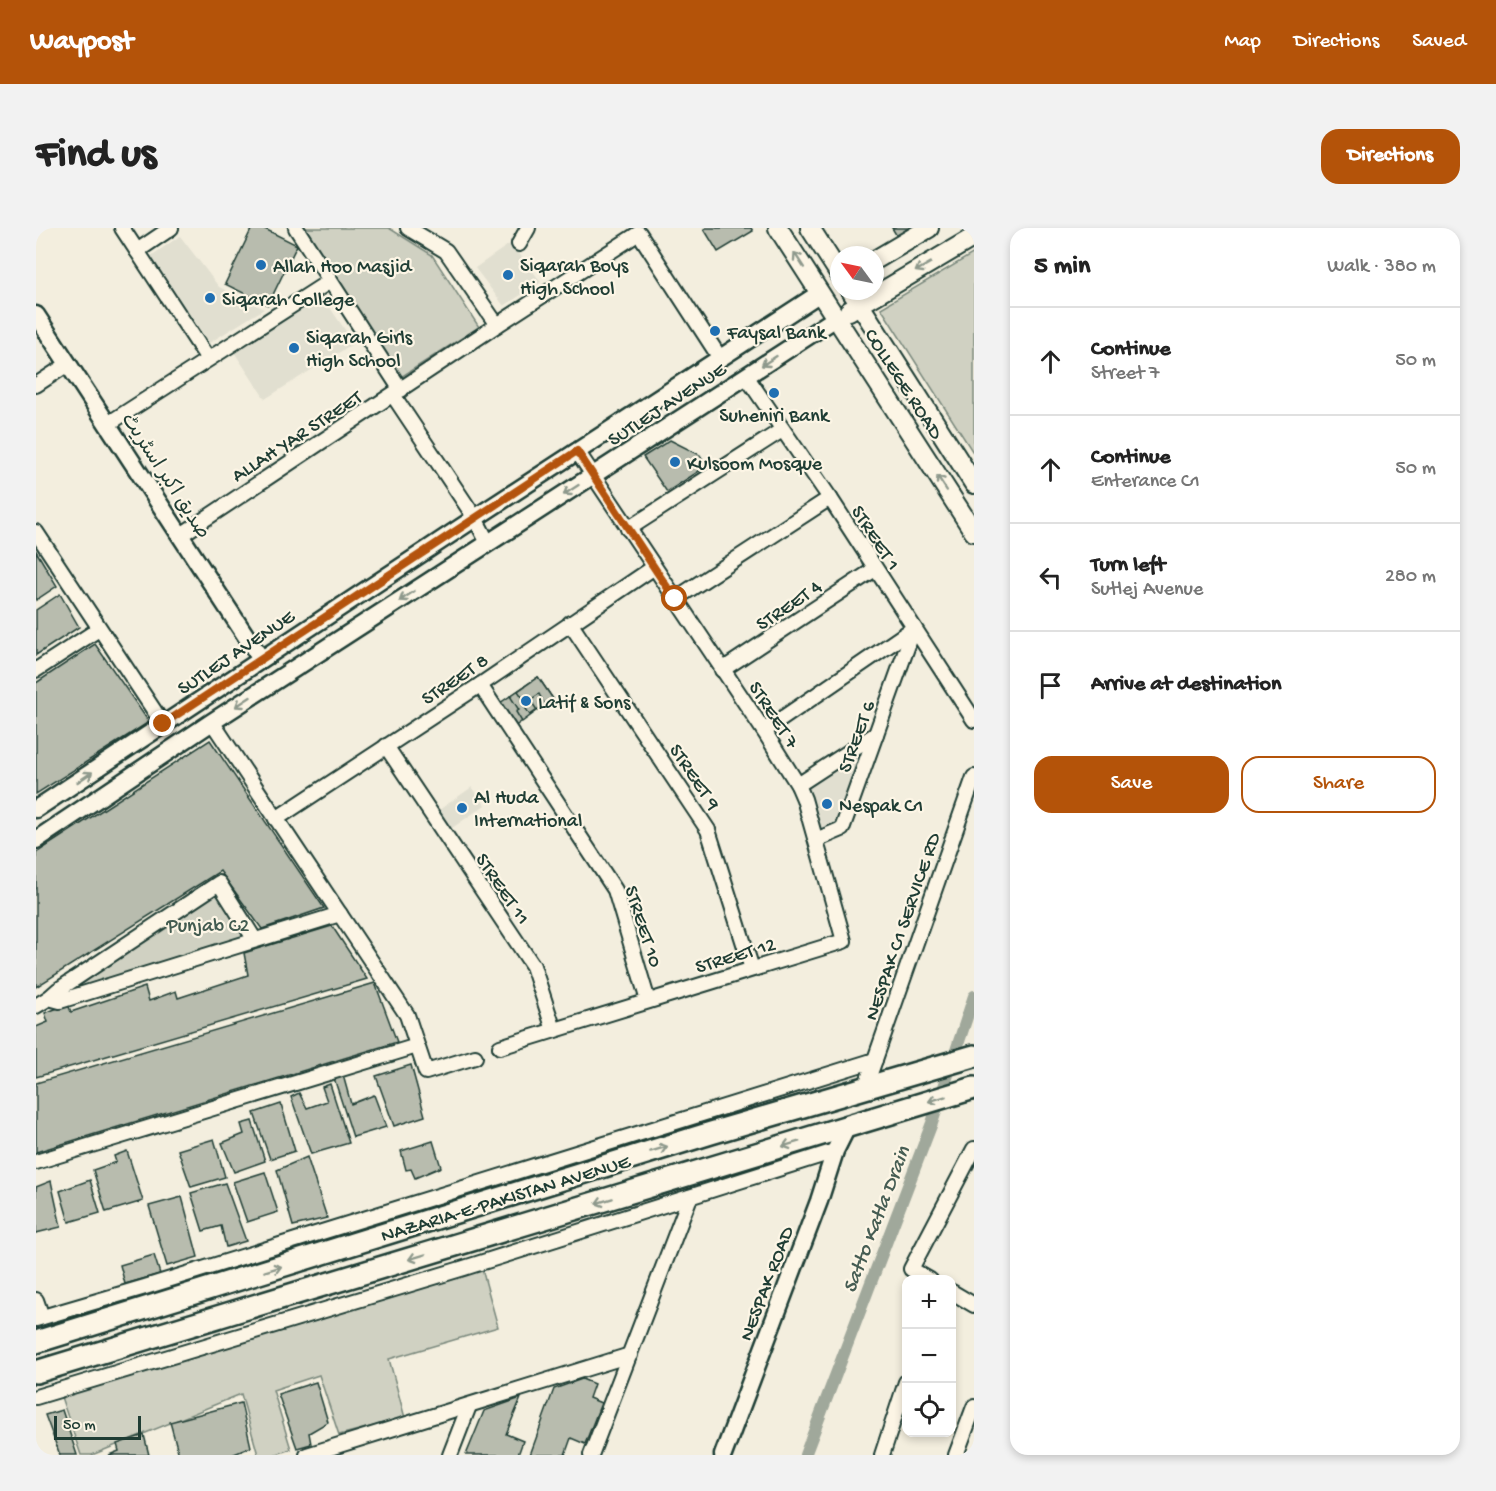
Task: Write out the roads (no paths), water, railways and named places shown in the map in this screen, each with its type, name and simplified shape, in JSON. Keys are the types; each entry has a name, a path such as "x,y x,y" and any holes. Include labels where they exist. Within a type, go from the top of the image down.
{"main road":[{"name":"COLLEGE ROAD","path":"778,228 974,532"},
{"path":"810,228 830,259"},
{"path":"884,255 929,228"},
{"path":"884,283 974,237"},
{"path":"820,293 830,287"},
{"path":"836,318 853,300"},
{"name":"COLLEGE ROAD","path":"856,300 974,484"},
{"name":"NAZARIA-E-PAKISTAN AVENUE","path":"36,1342 711,1133 974,1056"},
{"name":"NAZARIA-E-PAKISTAN AVENUE","path":"36,1372 974,1088"},
{"path":"233,1282 224,1294 110,1329 108,1336 114,1339 231,1305 249,1308"},
{"path":"36,1349 81,1336 88,1341 86,1347 81,1350 36,1364"}],"street":[{"path":"122,228 208,359"},
{"path":"137,251 171,228"},
{"path":"296,228 475,518 488,543"},
{"path":"408,228 446,251 497,325"},
{"path":"519,244 528,228"},
{"name":"ALLAH YAR STREET","path":"181,535 639,233 720,358"},
{"path":"108,424 330,281"},
{"name":"SUTLEJ AVENUE","path":"36,809 820,293"},
{"name":"صدیق اکبر اسٹریٹ","path":"36,315 261,659"},
{"name":"SUTLEJ AVENUE","path":"36,840 213,722 836,318"},
{"path":"36,386 68,364"},
{"name":"STREET 1","path":"746,376 830,498 974,720"},
{"path":"628,529 782,430"},
{"name":"STREET 7","path":"577,451 798,785 844,941"},
{"path":"675,599 830,498"},
{"path":"36,534 163,724"},
{"name":"STREET 8","path":"276,819 653,568"},
{"name":"STREET 4","path":"722,670 875,569"},
{"name":"STREET 9","path":"570,623 708,830 752,969"},
{"path":"764,731 914,628"},
{"name":"STREET 6","path":"816,840 842,830 914,628"},
{"path":"36,670 99,629"},
{"name":"STREET 10","path":"480,685 615,890 648,1001"},
{"path":"213,722 407,1016 426,1072 475,1057"},
{"path":"798,785 876,734"},
{"name":"STREET 11","path":"386,746 533,966 554,1030"},
{"name":"NESPAK C1 SERVICE RD","path":"865,1088 974,777"},
{"path":"36,1006 219,883 255,940"},
{"path":"49,999 60,1001 340,914"},
{"name":"STREET 12","path":"500,1047 844,941"},
{"path":"36,1162 417,1046"},
{"path":"36,1300 39,1318 875,1060"},
{"name":"NESPAK ROAD","path":"723,1455 819,1201 835,1151 846,1127"},
{"path":"921,1275 911,1269 974,1149"},
{"path":"36,1397 835,1151"},
{"path":"591,1455 690,1197"},
{"path":"956,1295 974,1305"},
{"path":"307,1455 630,1356"},
{"path":"882,1455 906,1383"},
{"path":"450,1455 469,1406"},
{"path":"956,1455 969,1438 974,1407"}],"waterway":[{"name":"Satto Katla Drain","path":"805,1455 932,1123 974,996"}],"place":[{"name":"Allah Hoo Masjid","path":"261,265"},
{"name":"Siqarah Boys High School","path":"508,275"},
{"name":"Siqarah College","path":"210,298"},
{"name":"Faysal Bank","path":"715,331"},
{"name":"Siqarah Girls High School","path":"294,348"},
{"name":"Suheniri Bank","path":"774,393"},
{"name":"Kulsoom Mosque","path":"675,462"},
{"name":"Latif & Sons","path":"526,701"},
{"name":"Nespak C1","path":"827,804"},
{"name":"Al Huda International","path":"462,808"}],"park label":[{"name":"Punjab C2","path":"208,924"}]}
